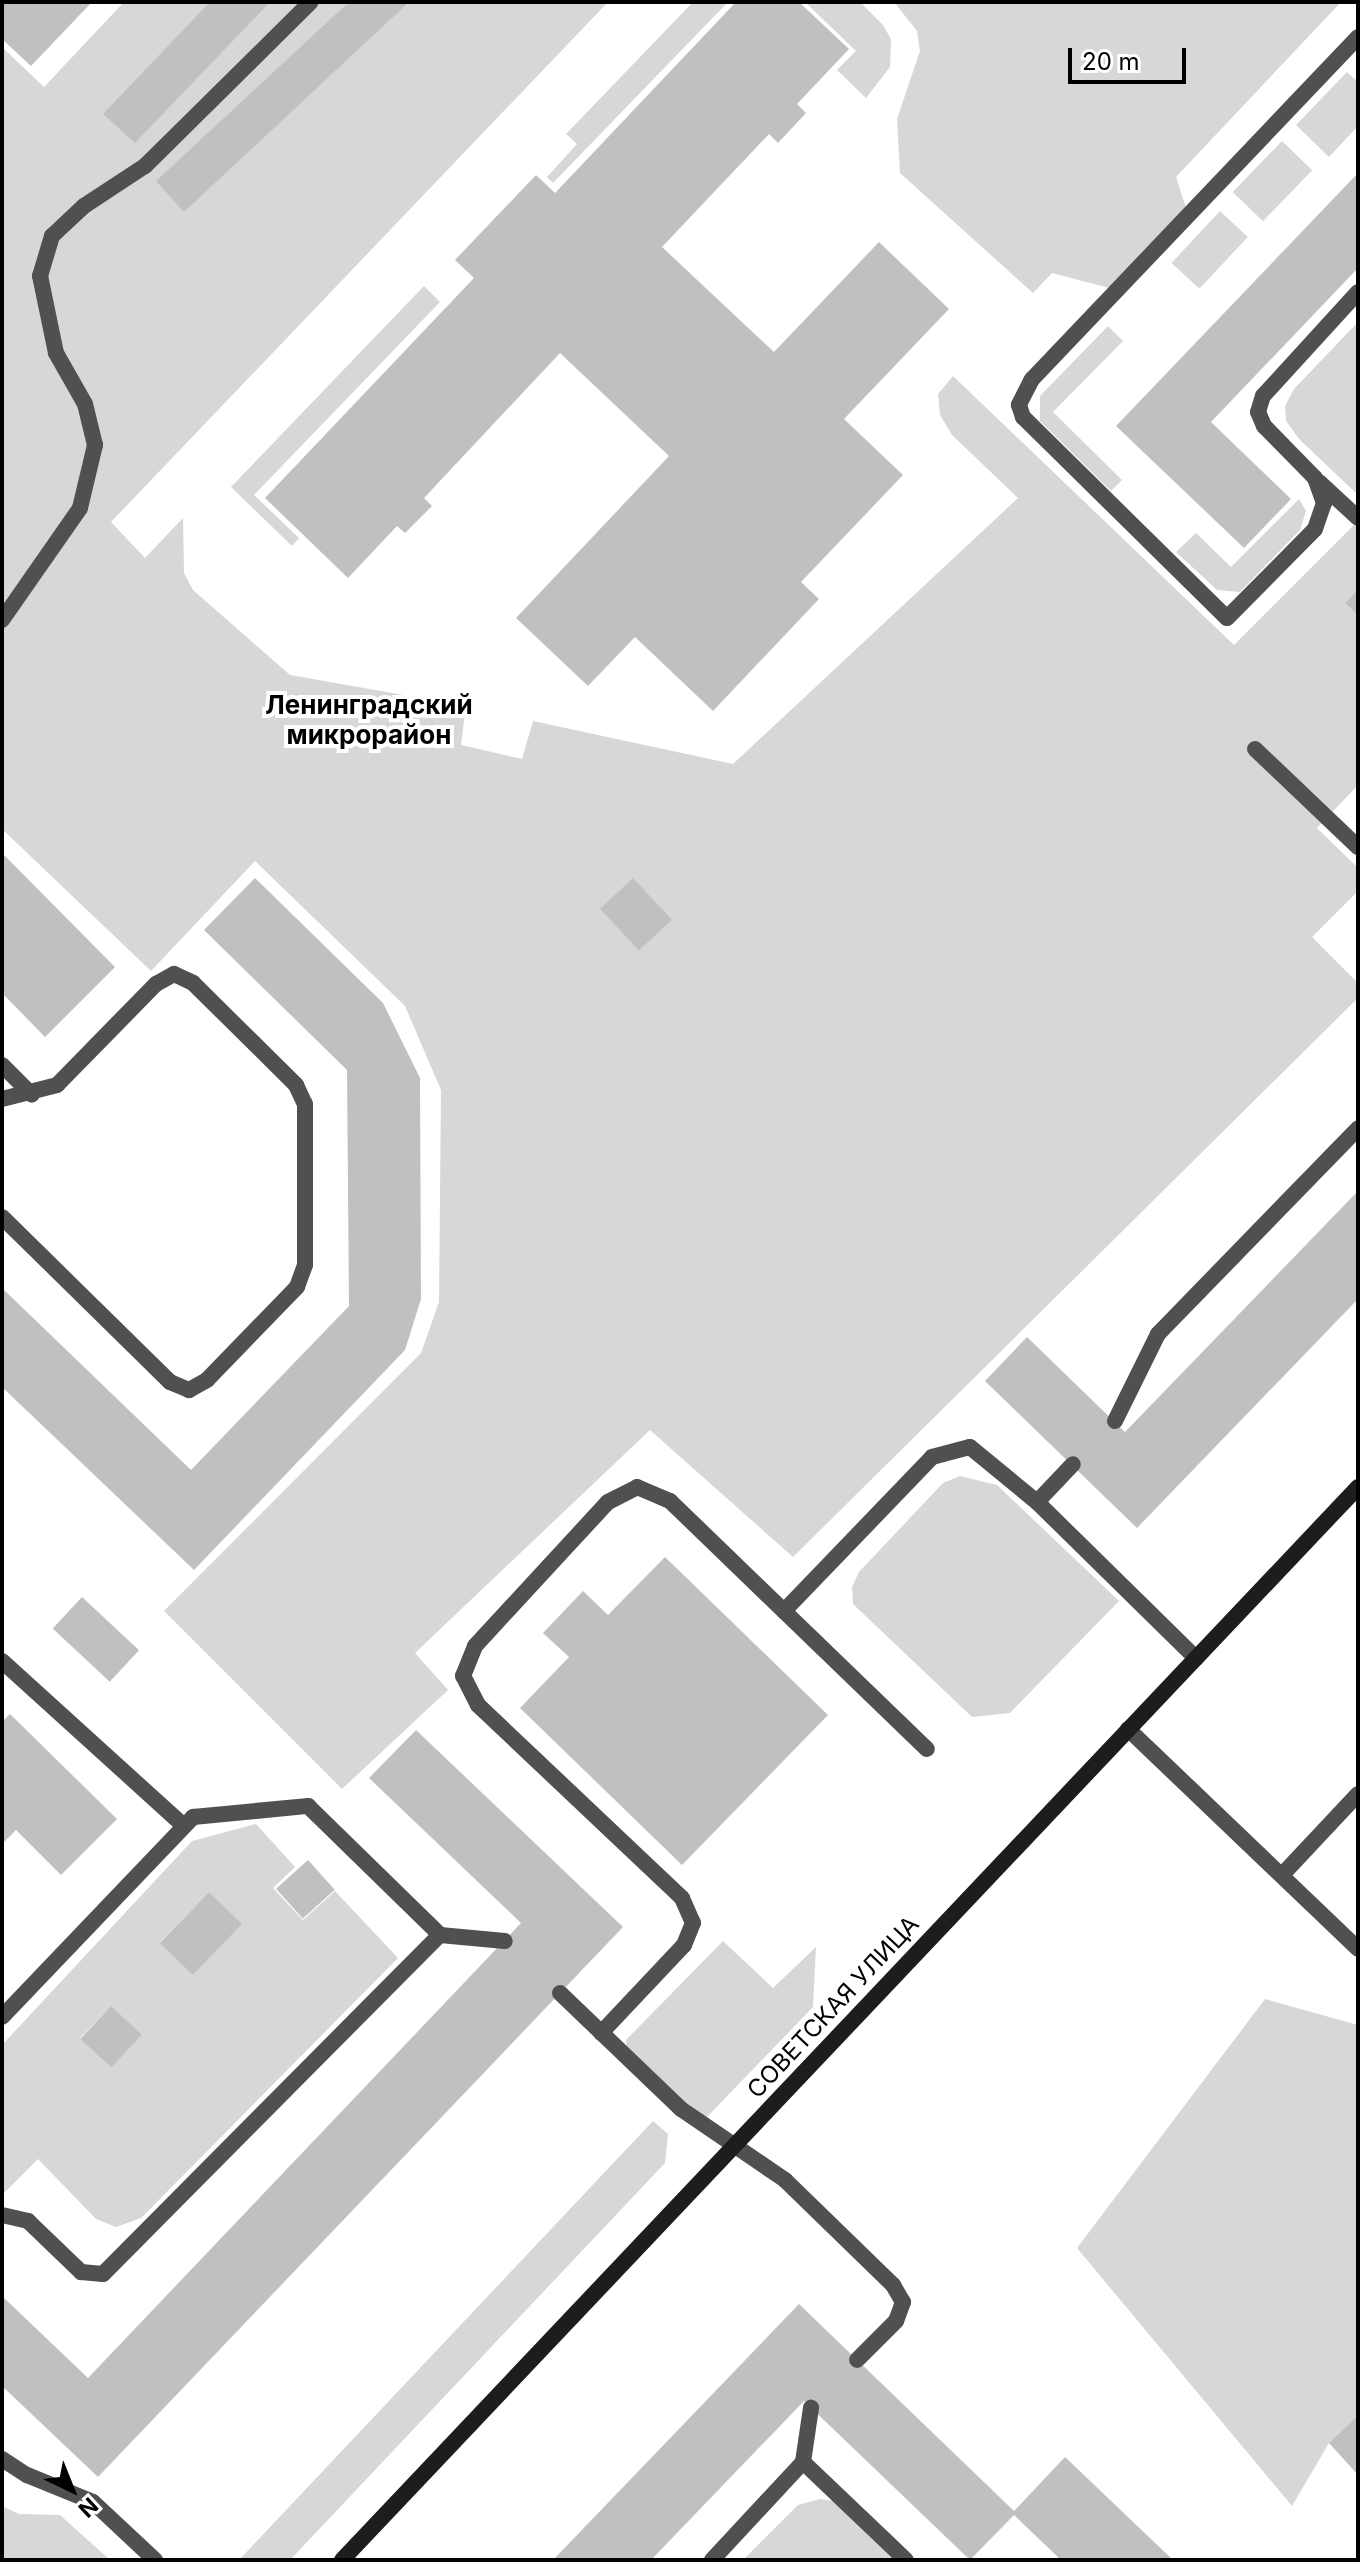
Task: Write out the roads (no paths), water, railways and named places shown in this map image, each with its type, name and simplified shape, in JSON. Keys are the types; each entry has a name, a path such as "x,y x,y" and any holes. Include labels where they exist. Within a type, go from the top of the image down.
{"street":[{"name":"СОВЕТСКАЯ УЛИЦА","path":"342,2560 1358,1487"}],"lane":[{"path":"2,620 80,508 95,445 85,404 56,353 40,276 52,236 84,206 145,166 311,2"},
{"path":"1315,478 1324,503 1315,529 1227,618 1034,431 1019,405 1032,379 1358,37"},
{"path":"1358,292 1276,379 1258,412 1264,426 1358,518"},
{"path":"1255,749 1358,847"},
{"path":"2,1099 32,1095 57,1085 156,984 174,974 193,983 296,1085 305,1104 305,1265 297,1287 207,1380 189,1390 170,1382 2,1217"},
{"path":"2,1065 32,1095"},
{"path":"1115,1421 1158,1334 1358,1128"},
{"path":"784,1611 932,1457 948,1449 970,1447 982,1453 1037,1502 1196,1658"},
{"path":"1037,1502 1073,1464"},
{"path":"601,2033 684,1945 693,1923 682,1898 478,1705 463,1676 475,1646 608,1502 637,1487 670,1501 927,1749"},
{"path":"2,1661 184,1826"},
{"path":"1128,1729 1358,1949"},
{"path":"1282,1875 1358,1794"},
{"path":"2,2017 193,1817 308,1806 440,1935 505,1941"},
{"path":"2,2215 28,2221 81,2272 103,2274 440,1935"},
{"path":"560,1993 681,2109 785,2180 893,2285 903,2302 896,2321 857,2360"},
{"path":"712,2560 803,2462 811,2408"},
{"path":"2,2459 27,2475 93,2502 155,2560"},
{"path":"803,2462 906,2560"}],"district":[{"name":"Ленинградский микрорайон","path":"369,720"}]}
